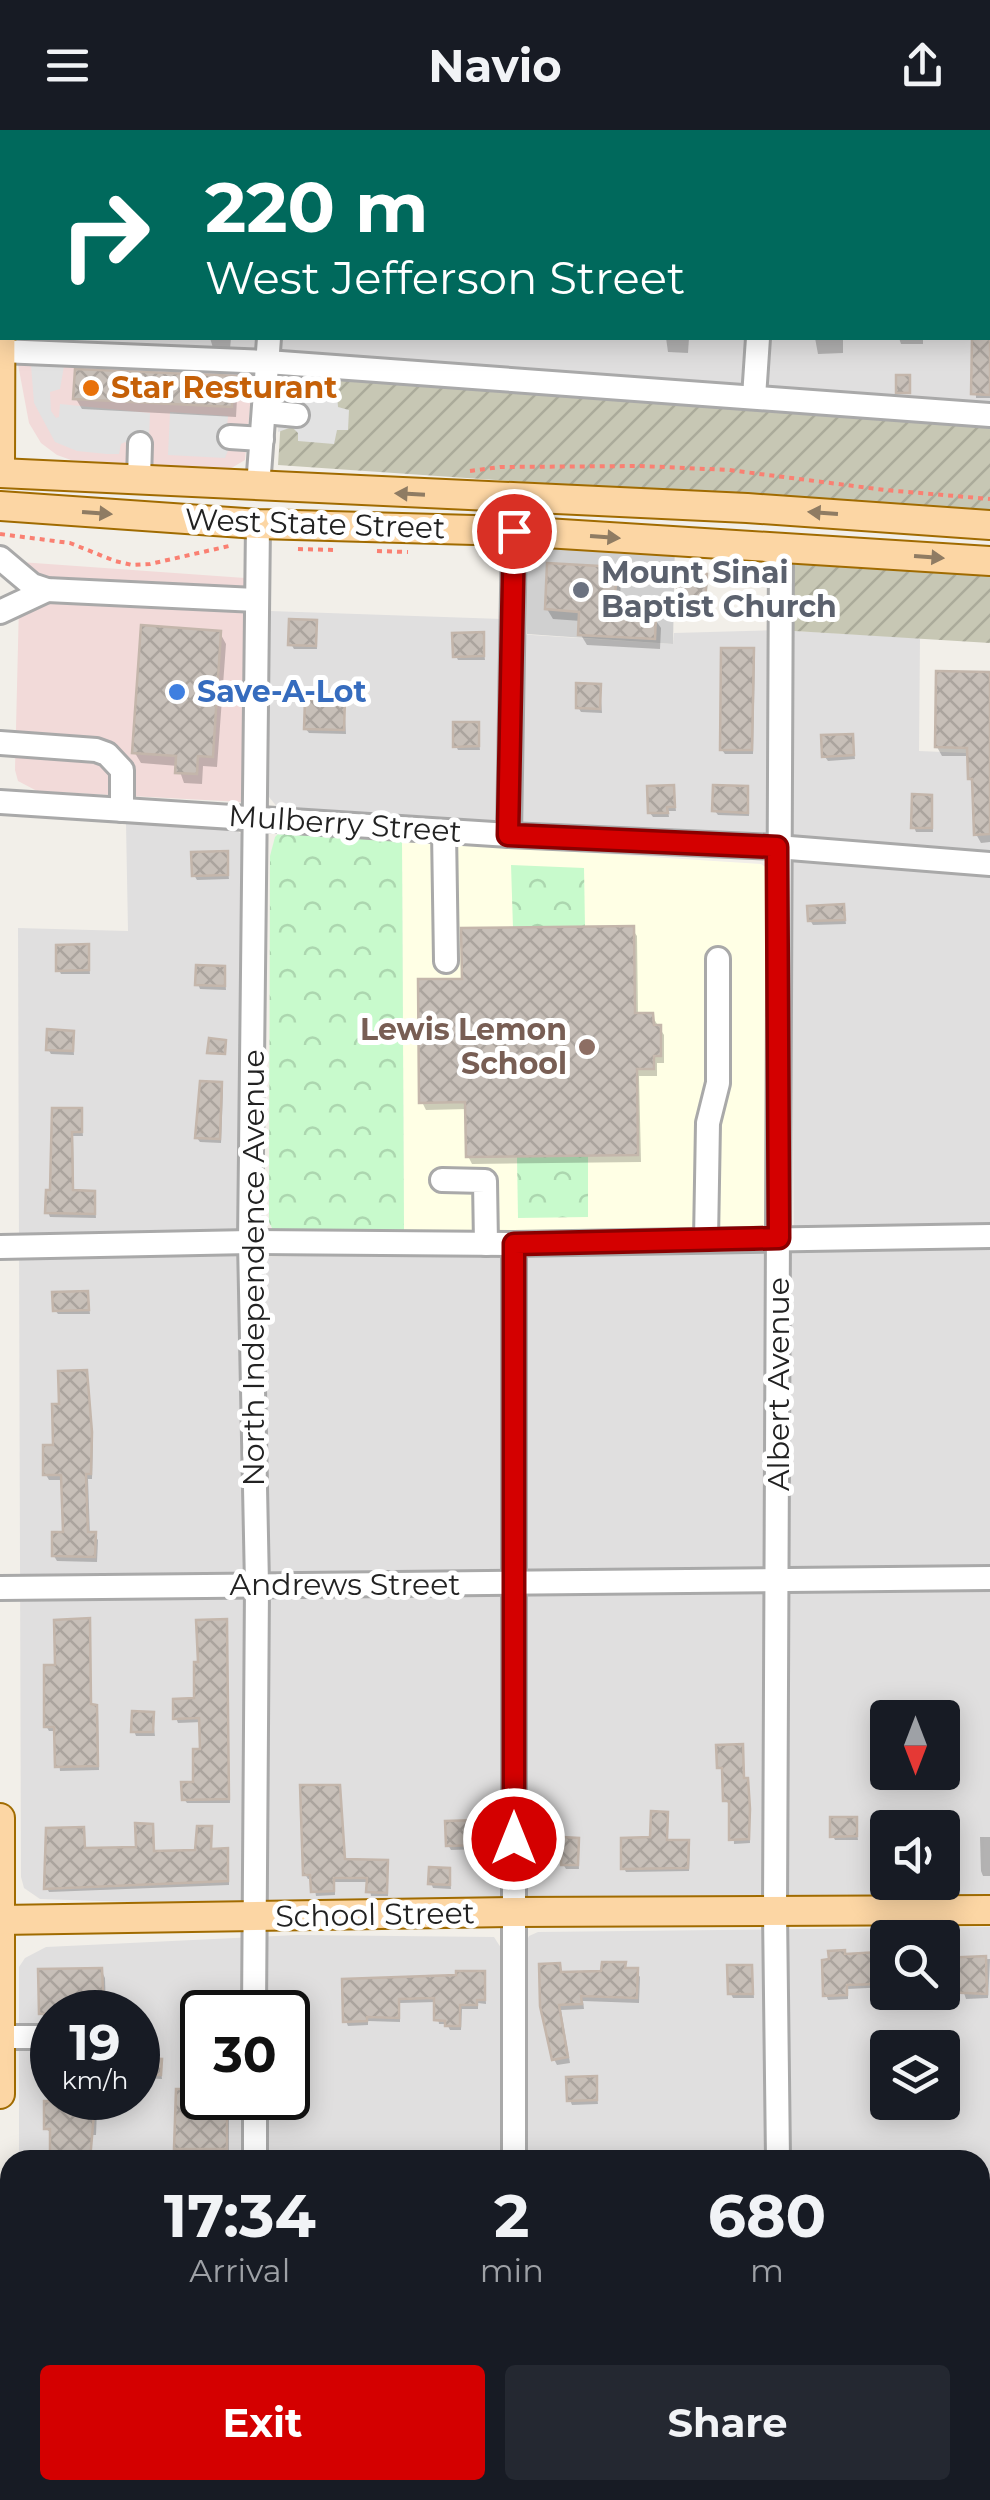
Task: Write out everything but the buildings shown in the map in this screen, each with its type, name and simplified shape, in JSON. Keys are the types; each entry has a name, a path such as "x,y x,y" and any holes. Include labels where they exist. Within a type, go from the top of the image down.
{"main road":[{"path":"0,352 0,470"},
{"name":"West State Street","path":"0,470 258,487 746,508 990,525"},
{"name":"West State Street","path":"0,506 258,535 514,531 990,561"},
{"path":"0,1818 0,2094"},
{"name":"School Street","path":"0,1920 990,1910"}],"street":[{"path":"258,487 269,340"},
{"path":"754,397 758,340"},
{"path":"0,352 267,362 990,415"},
{"path":"264,412 297,415"},
{"path":"230,437 262,438"},
{"path":"139,480 140,444"},
{"path":"508,835 514,531"},
{"name":"North Independence Avenue","path":"254,1990 257,1585 250,1242 258,535"},
{"name":"Albert Avenue","path":"778,2150 774,1912 781,548"},
{"path":"0,558 18,576 48,590 257,600"},
{"path":"0,612 48,590"},
{"path":"0,743 107,754 122,770 122,810"},
{"name":"Mulberry Street","path":"0,802 508,835 777,847 990,864"},
{"path":"444,831 446,961"},
{"path":"706,1240 708,1123 718,1083 718,959"},
{"path":"442,1180 486,1181 486,1244"},
{"path":"0,1248 990,1236"},
{"path":"514,1244 514,2150"},
{"name":"Andrews Street","path":"0,1588 990,1578"},
{"path":"0,2037 30,2036"},
{"path":"255,2120 256,2150"}],"path":[{"path":"468,477 472,470 500,467 684,468 766,473 885,490 990,499"},
{"path":"0,534 70,544 132,565 234,545 258,535 338,550"},
{"path":"375,551 409,552"}],"shaded area":[{"path":"990,340 990,416 18,341"},
{"path":"17,359 247,369 253,375 245,460 228,470 71,460 57,455 41,443 29,423"},
{"path":"27,359 51,359 51,365 64,366 60,389 50,392 51,411 56,418 60,404 150,413 148,459 125,442 119,454 107,454 77,451 55,442 34,403 31,365"},
{"path":"284,373 990,415 990,514 278,465"},
{"path":"301,392 337,394 338,407 349,410 348,430 337,430 334,444 298,441 298,433 292,427 278,432 280,396 294,404 299,402"},
{"path":"170,412 228,416 227,427 240,430 251,423 247,452 229,448 225,458 168,455"},
{"path":"675,538 673,644 527,634 527,544"},
{"path":"794,543 990,559 990,643 778,630"},
{"path":"20,562 245,578 246,798 242,802 37,791 18,781 15,770"},
{"path":"270,611 502,619 502,633 673,644 674,633 778,630 920,638 919,751 990,754 990,1900 280,1907 40,1899 24,1888 18,928 128,931 126,823 235,829 246,838 244,1257 794,1250 791,838 278,808 269,797"},
{"name":"Lewis Lemon School","path":"402,841 761,864 767,868 771,877 768,1224 761,1229 404,1231"},
{"path":"960,1927 990,1927 990,2150 522,2150 525,1944 529,1936 538,1932 870,1928 870,2010 960,2010"},
{"path":"297,1935 494,1937 503,1951 502,2150 19,2150 19,1967 25,1958 46,1947"}],"green space":[{"path":"280,832 402,841 404,1231 280,1233 269,1222 270,856"},
{"path":"511,865 584,868 585,927 513,928"},
{"path":"588,1156 588,1217 518,1218 517,1157"}],"place":[{"name":"Star Resturant","path":"91,388"},
{"name":"Mount Sinai Baptist Church","path":"581,590"},
{"name":"Save-A-Lot","path":"177,692"},
{"name":"Lewis Lemon School","path":"587,1047"}],"route":[{"path":"514,531 508,835 777,847 779,1238 514,1244 514,1839"}]}
